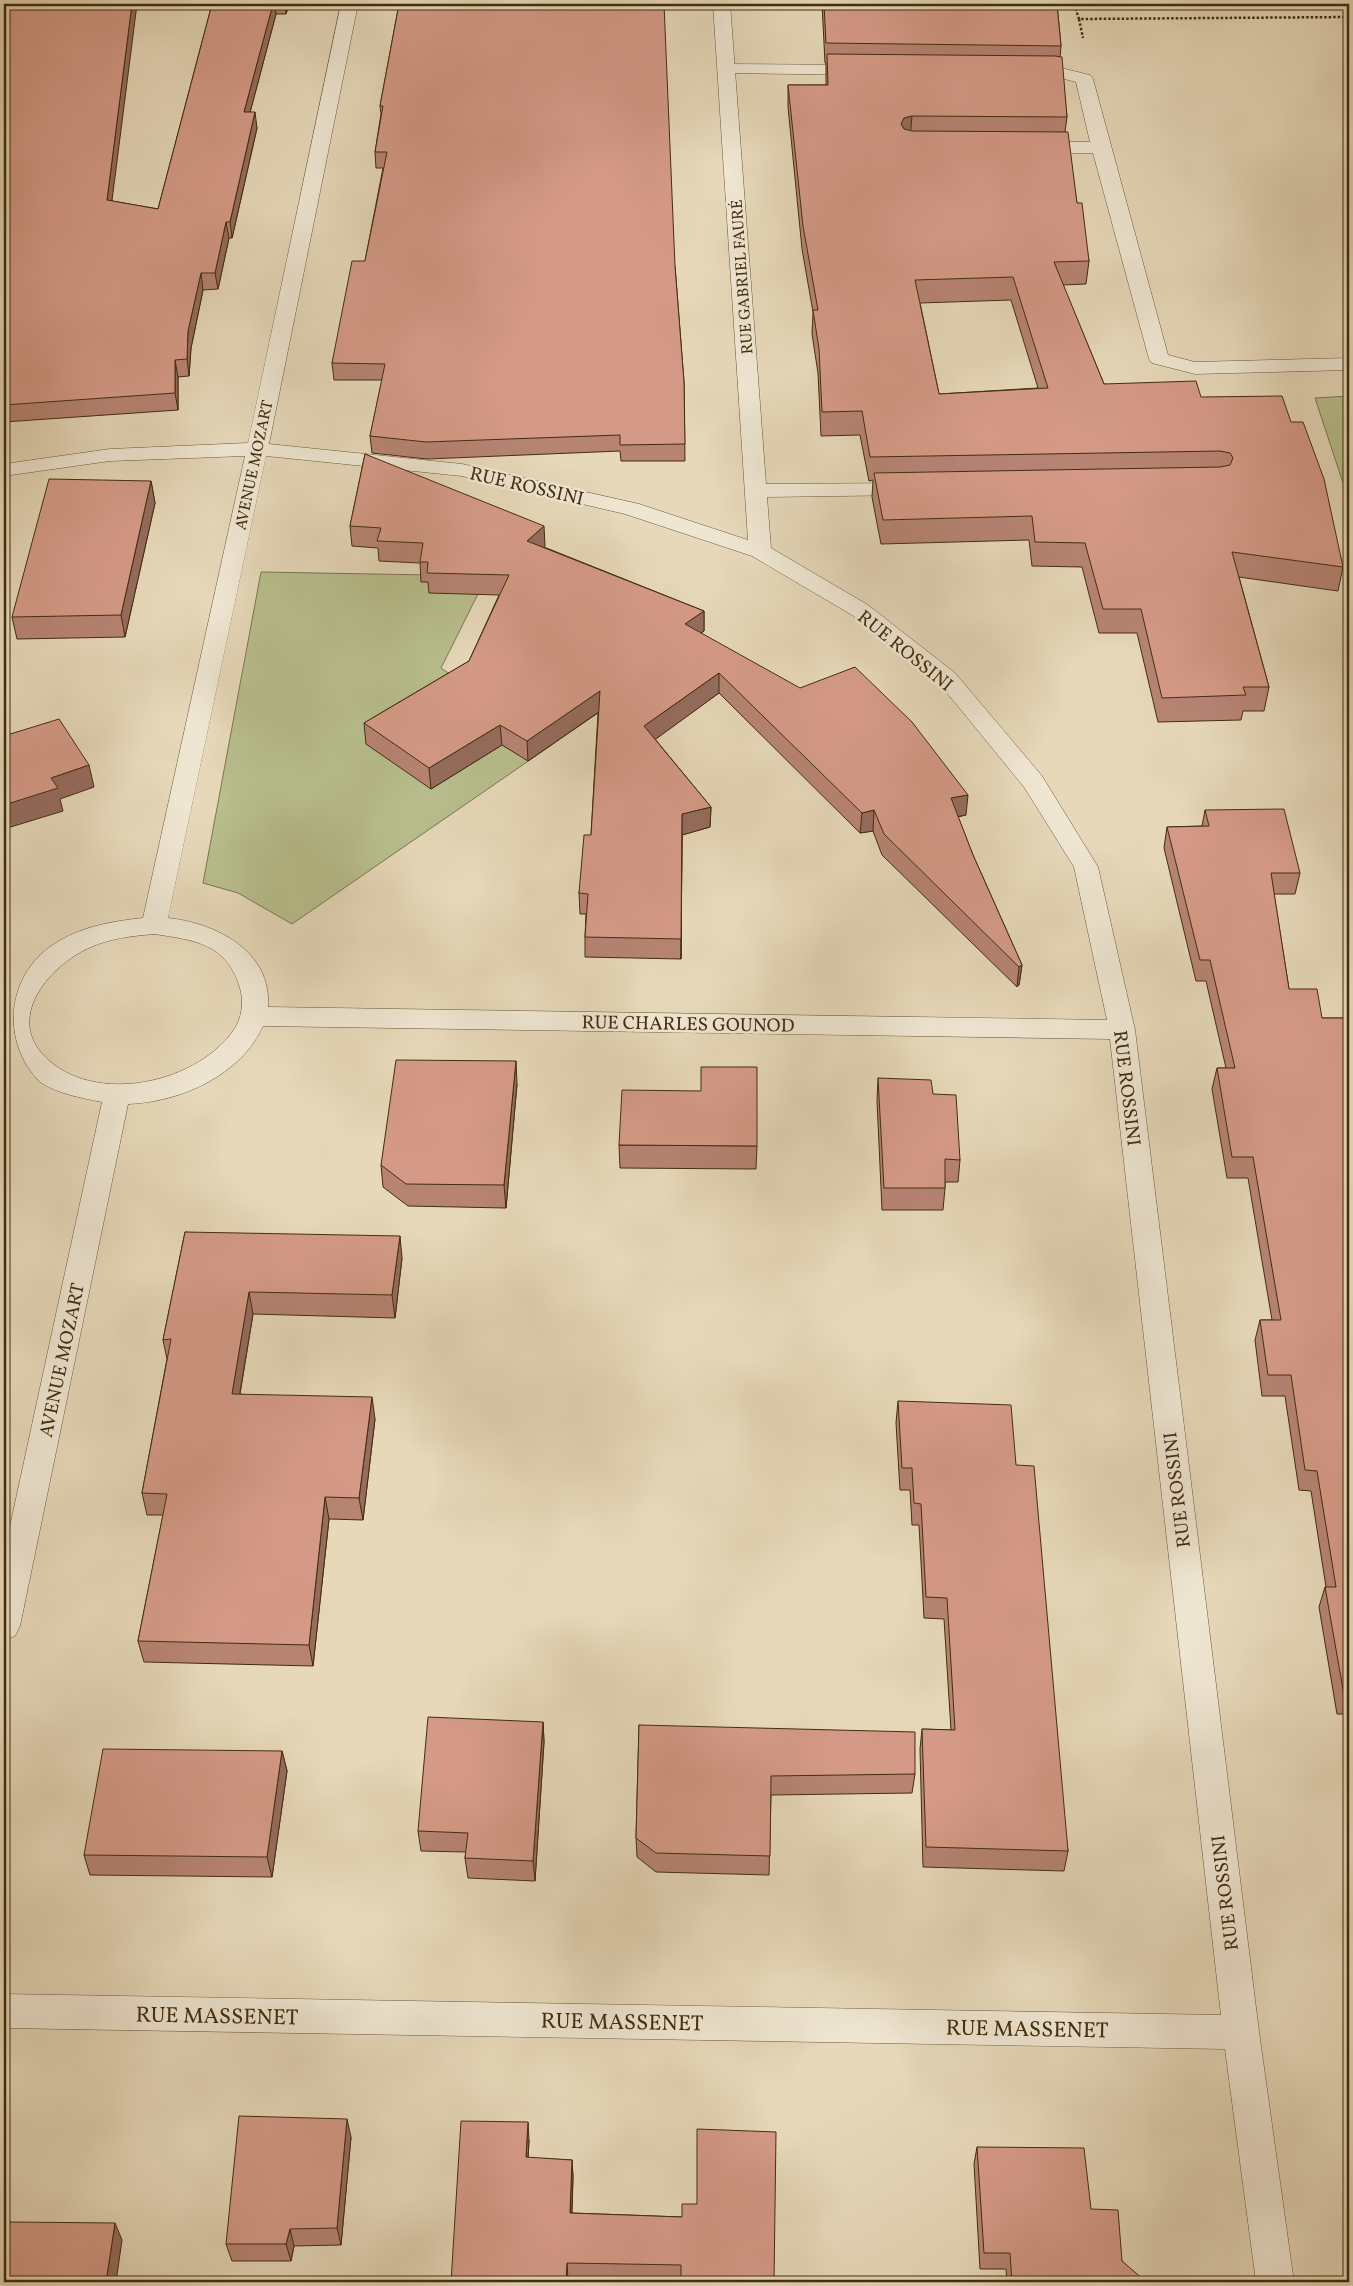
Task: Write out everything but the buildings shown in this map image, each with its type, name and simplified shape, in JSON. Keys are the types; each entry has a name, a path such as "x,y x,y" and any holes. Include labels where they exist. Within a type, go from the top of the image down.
{"street":[{"name":"AVENUE MOZART","path":"154,925 257,449 349,4"},
{"name":"RUE GABRIEL FAURÉ","path":"722,4 760,551"},
{"path":"727,69 878,70"},
{"path":"1004,70 1053,71 1084,79 1100,148 1159,359 1195,368 1349,364"},
{"path":"1012,147 1100,148"},
{"name":"RUE ROSSINI","path":"4,470 110,455 257,449 462,470 631,508 760,551 860,610 947,678 1033,782 1086,867 1122,1030 1241,2032 1275,2282"},
{"path":"756,491 929,488"},
{"path":"154,925 190,930 222,943 244,963 256,988 254,1016 242,1041 220,1063 190,1080 154,1091 117,1094 82,1090 53,1077 31,1059 18,1037 10,1012 26,985 48,961 79,941 115,929 154,925"},
{"name":"RUE CHARLES GOUNOD","path":"254,1016 1122,1030"},
{"name":"AVENUE MOZART","path":"4,1626 117,1094"},
{"name":"RUE MASSENET","path":"4,2011 1241,2032"}],"path":[{"path":"1074,4 1079,19 1349,17"}],"green space":[{"path":"1349,396 1349,501 1315,398"},
{"path":"261,572 487,576 441,668 553,744 292,924 238,893 203,883"}]}
